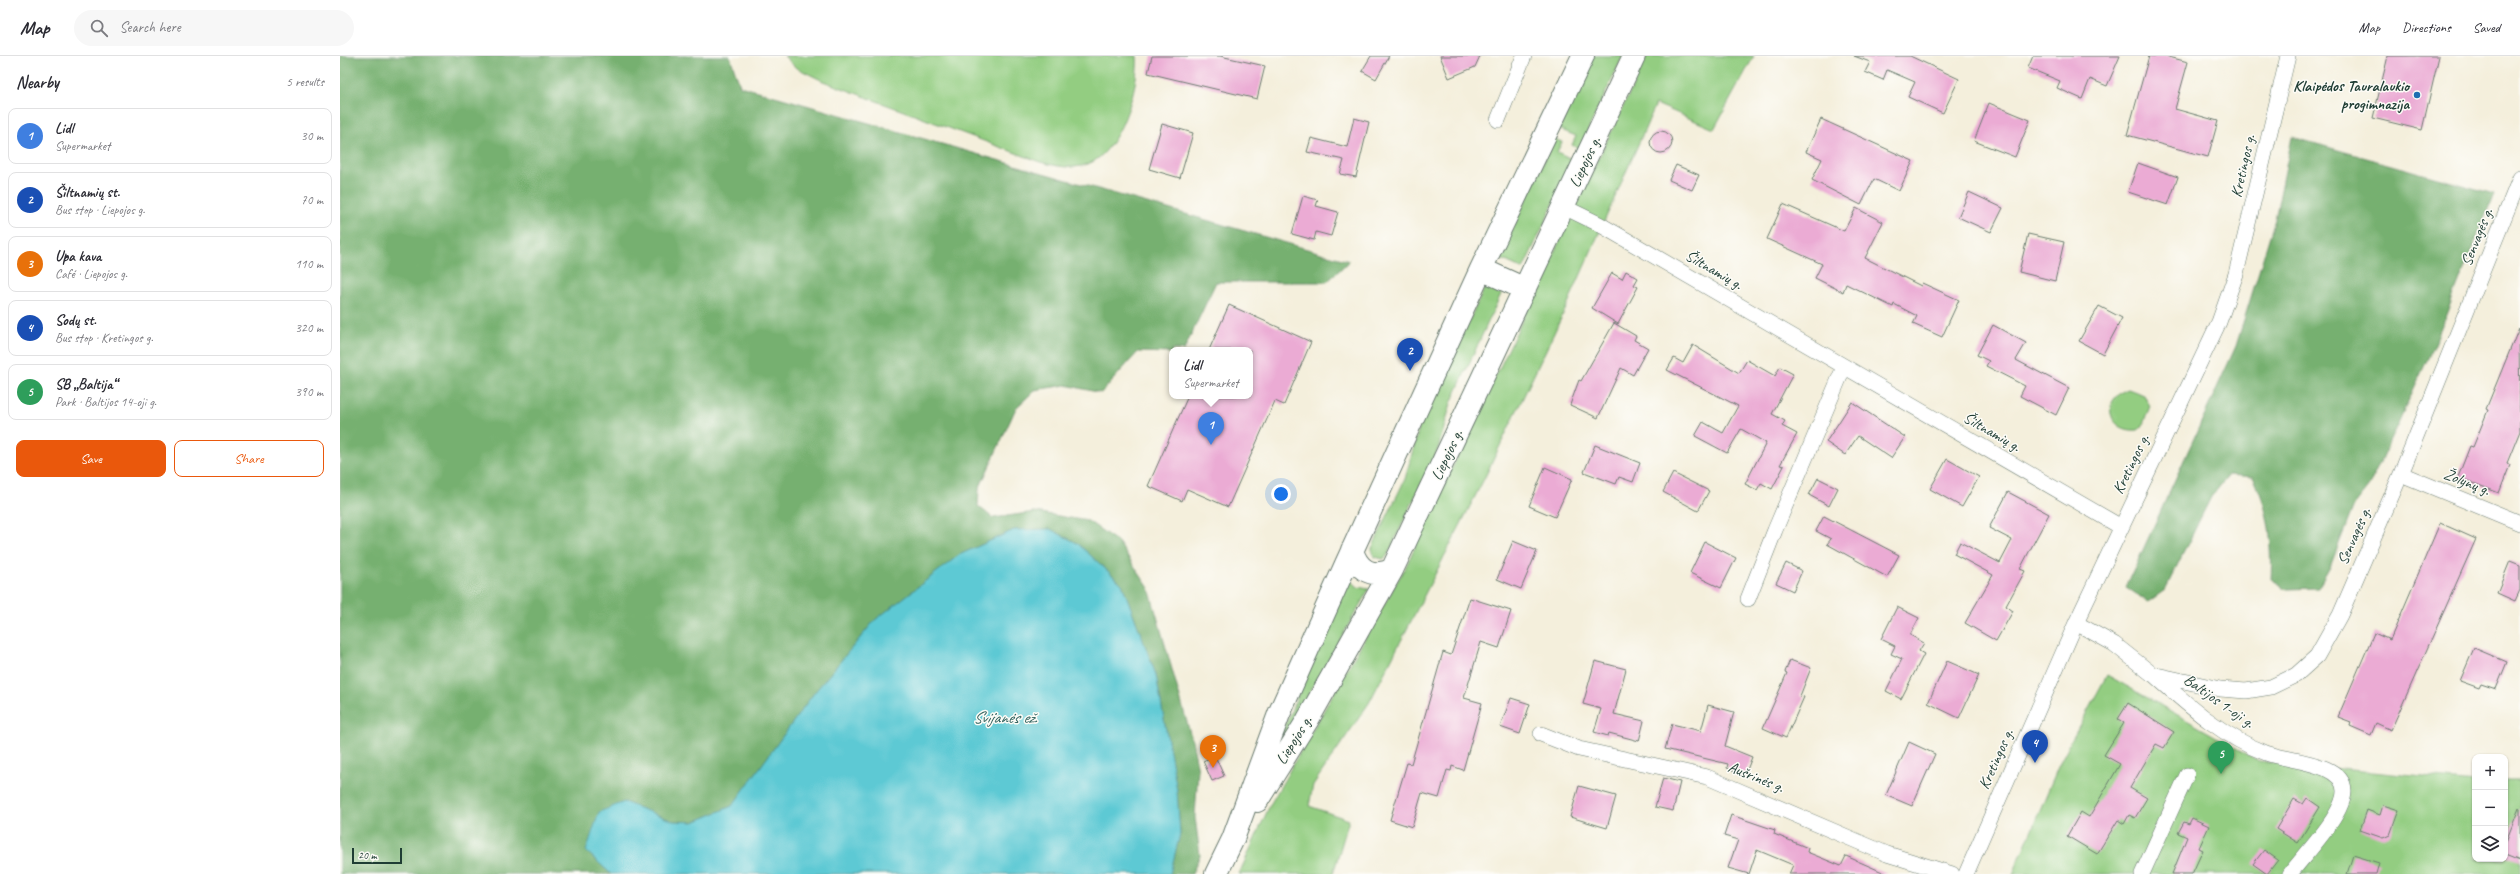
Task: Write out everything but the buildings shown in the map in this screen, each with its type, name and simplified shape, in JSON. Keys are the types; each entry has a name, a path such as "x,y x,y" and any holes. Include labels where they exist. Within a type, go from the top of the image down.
{"main road":[{"name":"Liepojos g.","path":"1216,874 1233,839 1279,714 1352,550 1481,269 1583,56"},
{"name":"Liepojos g.","path":"1233,839 1307,721 1392,570 1634,56"},
{"path":"1481,269 1525,289"},
{"path":"1352,550 1355,561 1362,569 1371,573 1382,574 1392,570"}],"street":[{"path":"1498,120 1524,56"},
{"name":"Kretingos g.","path":"1966,874 2076,623 2219,322 2236,274 2288,56"},
{"name":"Senvagės g.","path":"2076,623 2114,644 2152,674 2220,689 2246,691 2271,687 2296,675 2317,656 2329,638 2515,208 2520,178"},
{"name":"Šiltnamių g.","path":"1564,207 1605,228 2121,527"},
{"path":"1748,600 1775,530 1844,367"},
{"name":"Žolynų g.","path":"2401,474 2520,523"},
{"name":"Baltijos 1-oji g.","path":"2152,674 2193,709 2234,738 2266,753 2328,768 2341,778 2344,791 2335,815 2290,874"},
{"name":"Aušrinės g.","path":"1541,734 1578,749 1707,777 1888,854 1952,874"},
{"path":"2142,874 2187,775"}],"green space":[{"path":"340,56 730,56 740,86 1349,261 1327,282 1216,282 1185,347 1169,347 1169,353 1138,352 1101,393 1066,385 1035,390 1016,408 979,489 978,506 993,518 1035,512 1088,521 1118,542 1149,588 1192,740 1198,770 1195,817 1200,855 1192,874 1170,874 1180,834 1177,790 1156,675 1122,584 1077,543 1050,529 1014,530 959,555 875,620 814,693 732,806 694,822 673,821 624,802 586,851 611,874 340,874"},
{"path":"784,56 1137,56 1137,69 1131,100 1125,117 1118,133 1109,147 1099,157 1088,164 1070,167 1040,162 823,81 795,67"},
{"path":"1593,56 1623,56 1579,149 1572,145 1576,136 1559,129"},
{"path":"1647,56 1754,56 1714,129 1656,104 1566,308 1484,479 1369,703 1313,785 1309,806 1349,820 1333,874 1239,874 1270,805 1406,566"},
{"path":"2292,137 2494,194 2434,345 2369,486 2354,505 2330,567 2318,588 2287,589 2271,579 2269,527 2263,501 2253,477 2229,475 2211,497 2165,590 2148,602 2126,587 2236,346 2275,219"},
{"path":"1554,139 1562,142 1557,152 1574,160 1523,269 1499,258"},
{"path":"1492,285 1501,294 1451,403 1438,449 1387,556 1383,559 1375,557 1372,553 1372,548 1405,479 1420,424 1484,289"},
{"path":"2128,389 2144,395 2150,406 2142,427 2138,430 2128,430 2120,426 2114,421 2111,415 2113,400 2119,394"},
{"path":"1348,578 1357,587 1369,589 1287,732 1280,737"},
{"path":"2107,675 2259,761 2472,782 2472,862 2508,862 2508,781 2520,781 2520,874 2013,874 2061,760"}],"water":[{"name":"Svijanės ež.","path":"1050,529 1077,543 1122,584 1156,675 1177,790 1180,834 1170,874 611,874 586,851 599,812 624,802 673,821 694,822 732,806 814,693 875,620 959,555 1014,530"}],"place":[{"name":"Klaipėdos Tauralaukio progimnazija","path":"2417,95"},
{"name":"Šiltnamių st.","path":"1410,371"},
{"name":"Lidl","path":"1211,445"},
{"name":"Sodų st.","path":"2035,763"},
{"name":"Upa kava","path":"1213,768"},
{"name":"SB „Baltija“","path":"2221,774"}]}
